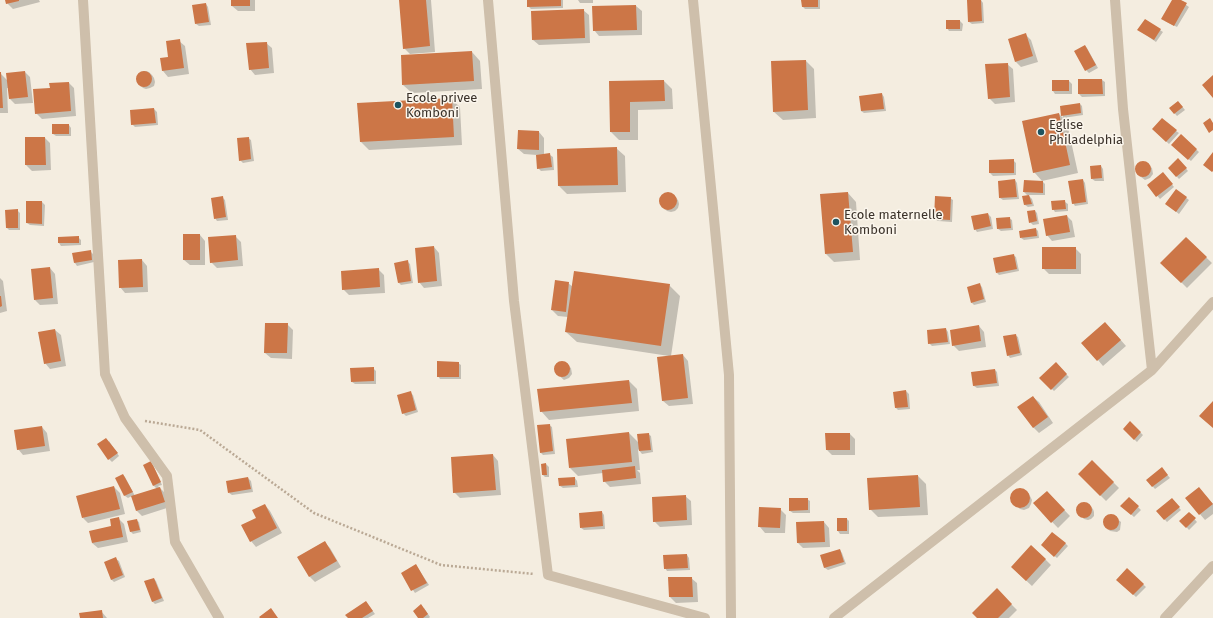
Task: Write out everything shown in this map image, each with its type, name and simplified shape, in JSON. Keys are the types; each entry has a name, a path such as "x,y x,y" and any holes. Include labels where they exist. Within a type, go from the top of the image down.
{"street":[{"path":"82,0 105,374 125,418 167,476 175,542 219,618"},
{"path":"488,0 514,301 548,575 705,618"},
{"path":"693,0 729,375 731,618"},
{"path":"1115,0 1123,109 1152,370"},
{"path":"834,618 1152,370 1213,302"},
{"path":"1165,618 1213,566"}],"path":[{"path":"125,418 200,430 314,513 441,565 548,575"}],"building":[{"path":"5,0 19,0 19,1 6,4"},
{"path":"231,0 250,0 250,6 231,6"},
{"path":"399,0 426,0 430,46 403,49"},
{"path":"527,0 561,0 561,6 527,7"},
{"path":"801,0 818,0 818,7 802,7"},
{"path":"967,0 981,0 982,21 968,22"},
{"path":"1172,0 1181,0 1187,3 1174,26 1161,19"},
{"path":"206,3 209,22 195,24 192,5"},
{"path":"636,5 637,30 593,31 592,6"},
{"path":"584,9 585,38 532,40 531,11"},
{"path":"1145,19 1161,29 1154,40 1137,30"},
{"path":"946,20 960,20 960,29 946,29"},
{"path":"1026,33 1033,56 1015,62 1008,39"},
{"path":"180,39 184,68 162,71 160,58 168,57 166,41"},
{"path":"267,42 269,68 249,70 246,43"},
{"path":"1085,45 1096,65 1085,71 1074,51"},
{"path":"472,51 474,81 402,85 401,55"},
{"path":"806,60 808,110 773,112 771,61"},
{"path":"1008,63 1010,97 988,99 985,64"},
{"path":"25,71 28,97 9,99 6,73"},
{"path":"141,71 147,71 152,76 150,85 147,87 141,87 136,82 136,76"},
{"path":"1,72 3,108 0,108"},
{"path":"1213,75 1213,98 1202,85"},
{"path":"1078,79 1102,79 1103,94 1078,94"},
{"path":"664,80 665,101 630,102 630,132 610,132 609,81"},
{"path":"1052,80 1069,80 1069,91 1052,91"},
{"path":"69,82 71,111 35,114 33,89 50,88 49,83"},
{"path":"882,93 884,109 861,111 859,96"},
{"path":"452,98 454,137 360,142 357,103"},
{"path":"1178,101 1183,107 1174,114 1169,108"},
{"path":"1080,103 1081,113 1061,116 1060,106"},
{"path":"154,108 156,123 131,125 130,110"},
{"path":"1059,113 1070,165 1033,173 1022,121"},
{"path":"1162,118 1177,130 1166,142 1152,129"},
{"path":"1210,118 1213,123 1213,130 1209,133 1203,123"},
{"path":"52,124 69,124 69,134 52,134"},
{"path":"518,130 539,131 539,150 517,149"},
{"path":"1181,134 1197,149 1188,160 1171,145"},
{"path":"25,137 45,137 46,165 25,165"},
{"path":"249,137 251,159 239,161 237,138"},
{"path":"617,147 618,185 558,186 557,149"},
{"path":"1213,152 1213,171 1212,172 1203,165"},
{"path":"550,153 552,167 537,169 536,155"},
{"path":"1178,158 1187,168 1176,177 1168,168"},
{"path":"1014,159 1014,173 989,173 989,160"},
{"path":"1143,161 1149,163 1151,169 1149,175 1143,177 1137,175 1135,169 1137,163"},
{"path":"1101,165 1102,178 1091,179 1090,166"},
{"path":"1163,172 1173,184 1156,197 1147,185"},
{"path":"1015,179 1017,197 999,198 998,181"},
{"path":"1083,179 1086,202 1072,204 1068,181"},
{"path":"1024,180 1043,181 1043,193 1023,192"},
{"path":"1176,189 1187,197 1176,212 1165,204"},
{"path":"668,192 674,195 677,201 674,207 668,210 662,207 659,201 662,195"},
{"path":"848,192 853,252 825,254 820,194"},
{"path":"1029,195 1032,204 1024,205 1022,196"},
{"path":"223,196 226,217 214,219 211,198"},
{"path":"935,196 951,197 950,220 934,219"},
{"path":"1065,200 1066,209 1052,210 1051,201"},
{"path":"26,201 42,201 42,224 26,223"},
{"path":"18,209 18,228 6,228 5,210"},
{"path":"1035,210 1037,221 1029,223 1027,211"},
{"path":"988,213 991,226 974,230 971,216"},
{"path":"1067,215 1070,232 1046,236 1043,219"},
{"path":"1010,217 1011,228 997,229 996,218"},
{"path":"1036,228 1037,236 1020,238 1019,231"},
{"path":"183,234 200,234 200,260 183,260"},
{"path":"236,235 238,260 210,263 208,237"},
{"path":"79,236 79,243 58,243 58,237"},
{"path":"1186,237 1207,257 1181,283 1160,263"},
{"path":"434,246 437,281 418,283 415,248"},
{"path":"1042,247 1076,247 1076,269 1042,269"},
{"path":"91,250 92,260 74,263 72,253"},
{"path":"1014,254 1017,269 996,273 993,258"},
{"path":"142,259 143,287 119,288 118,260"},
{"path":"408,260 411,281 398,283 394,263"},
{"path":"50,267 53,298 34,300 31,269"},
{"path":"379,268 380,287 342,290 341,271"},
{"path":"574,271 670,284 661,346 565,332"},
{"path":"555,280 569,282 566,312 551,310"},
{"path":"980,283 984,299 971,303 967,287"},
{"path":"0,296 2,306 0,307"},
{"path":"1105,322 1121,340 1097,361 1081,343"},
{"path":"265,323 288,323 287,353 264,353"},
{"path":"979,325 981,341 952,346 950,330"},
{"path":"946,328 948,342 928,344 927,330"},
{"path":"55,329 61,361 44,364 38,332"},
{"path":"1016,334 1020,353 1007,356 1003,336"},
{"path":"683,354 688,398 662,401 657,357"},
{"path":"437,361 459,362 459,377 437,377"},
{"path":"562,361 568,363 570,369 568,375 562,377 556,375 554,369 556,363"},
{"path":"1056,362 1067,374 1051,390 1039,378"},
{"path":"374,367 374,381 351,382 350,368"},
{"path":"995,369 997,383 973,386 971,372"},
{"path":"629,380 632,403 540,412 537,389"},
{"path":"906,390 908,407 895,408 893,392"},
{"path":"411,391 416,410 402,414 397,395"},
{"path":"1033,396 1048,417 1033,428 1017,407"},
{"path":"1213,401 1213,428 1199,416"},
{"path":"1130,421 1141,432 1134,440 1123,429"},
{"path":"550,424 553,451 540,453 537,425"},
{"path":"42,426 45,446 17,450 14,430"},
{"path":"629,432 632,462 569,468 566,439"},
{"path":"649,433 651,450 639,451 637,434"},
{"path":"825,433 850,433 850,450 826,450"},
{"path":"106,438 118,453 108,460 97,444"},
{"path":"493,454 496,490 453,493 451,457"},
{"path":"1092,460 1114,482 1100,496 1078,474"},
{"path":"151,461 161,482 153,486 143,465"},
{"path":"546,463 547,475 542,475 541,464"},
{"path":"635,466 636,478 603,482 602,470"},
{"path":"1162,467 1168,475 1152,487 1146,480"},
{"path":"123,474 133,492 124,496 115,478"},
{"path":"918,475 920,507 869,510 867,478"},
{"path":"248,477 251,489 228,493 226,481"},
{"path":"575,477 575,485 559,486 558,478"},
{"path":"114,486 120,509 82,518 76,496"},
{"path":"160,487 165,502 136,511 131,496"},
{"path":"1199,487 1213,504 1199,515 1185,498"},
{"path":"1020,488 1027,491 1030,498 1027,505 1020,508 1013,505 1010,498 1013,491"},
{"path":"1047,491 1065,510 1051,523 1033,503"},
{"path":"686,495 687,520 653,522 652,497"},
{"path":"1129,497 1139,506 1131,515 1120,506"},
{"path":"789,498 808,498 808,510 789,511"},
{"path":"1172,498 1180,507 1164,520 1156,511"},
{"path":"1084,502 1090,504 1092,510 1090,516 1084,518 1078,516 1076,510 1078,504"},
{"path":"265,504 277,528 250,542 241,525 256,518 252,510"},
{"path":"759,507 781,508 780,528 758,527"},
{"path":"602,511 603,526 580,528 579,513"},
{"path":"1189,512 1196,518 1186,528 1179,521"},
{"path":"1111,514 1117,516 1119,522 1117,528 1111,530 1105,528 1103,522 1105,516"},
{"path":"119,517 123,537 92,543 89,531 111,526 110,519"},
{"path":"837,518 847,518 847,531 837,531"},
{"path":"137,519 140,530 130,532 127,521"},
{"path":"824,521 825,542 797,543 796,522"},
{"path":"1052,532 1066,543 1054,557 1041,545"},
{"path":"325,541 337,561 309,577 297,557"},
{"path":"1031,545 1046,559 1026,581 1011,567"},
{"path":"840,549 844,562 824,568 820,555"},
{"path":"687,554 688,568 664,569 663,555"},
{"path":"116,557 123,575 111,580 104,562"},
{"path":"416,564 427,583 411,591 401,573"},
{"path":"1127,568 1144,584 1133,595 1116,580"},
{"path":"668,577 692,577 693,597 669,597"},
{"path":"154,578 162,598 152,602 144,581"},
{"path":"997,588 1012,604 998,618 977,618 972,613"},
{"path":"366,601 373,611 362,618 348,618 345,615"},
{"path":"421,604 428,614 423,618 418,618 413,611"},
{"path":"271,608 278,618 259,617"},
{"path":"102,610 103,618 80,618 79,613"}],"place":[{"name":"Ecole privee Komboni","path":"398,105"},
{"name":"Eglise Philadelphia","path":"1041,132"},
{"name":"Ecole maternelle Komboni","path":"836,222"}]}
